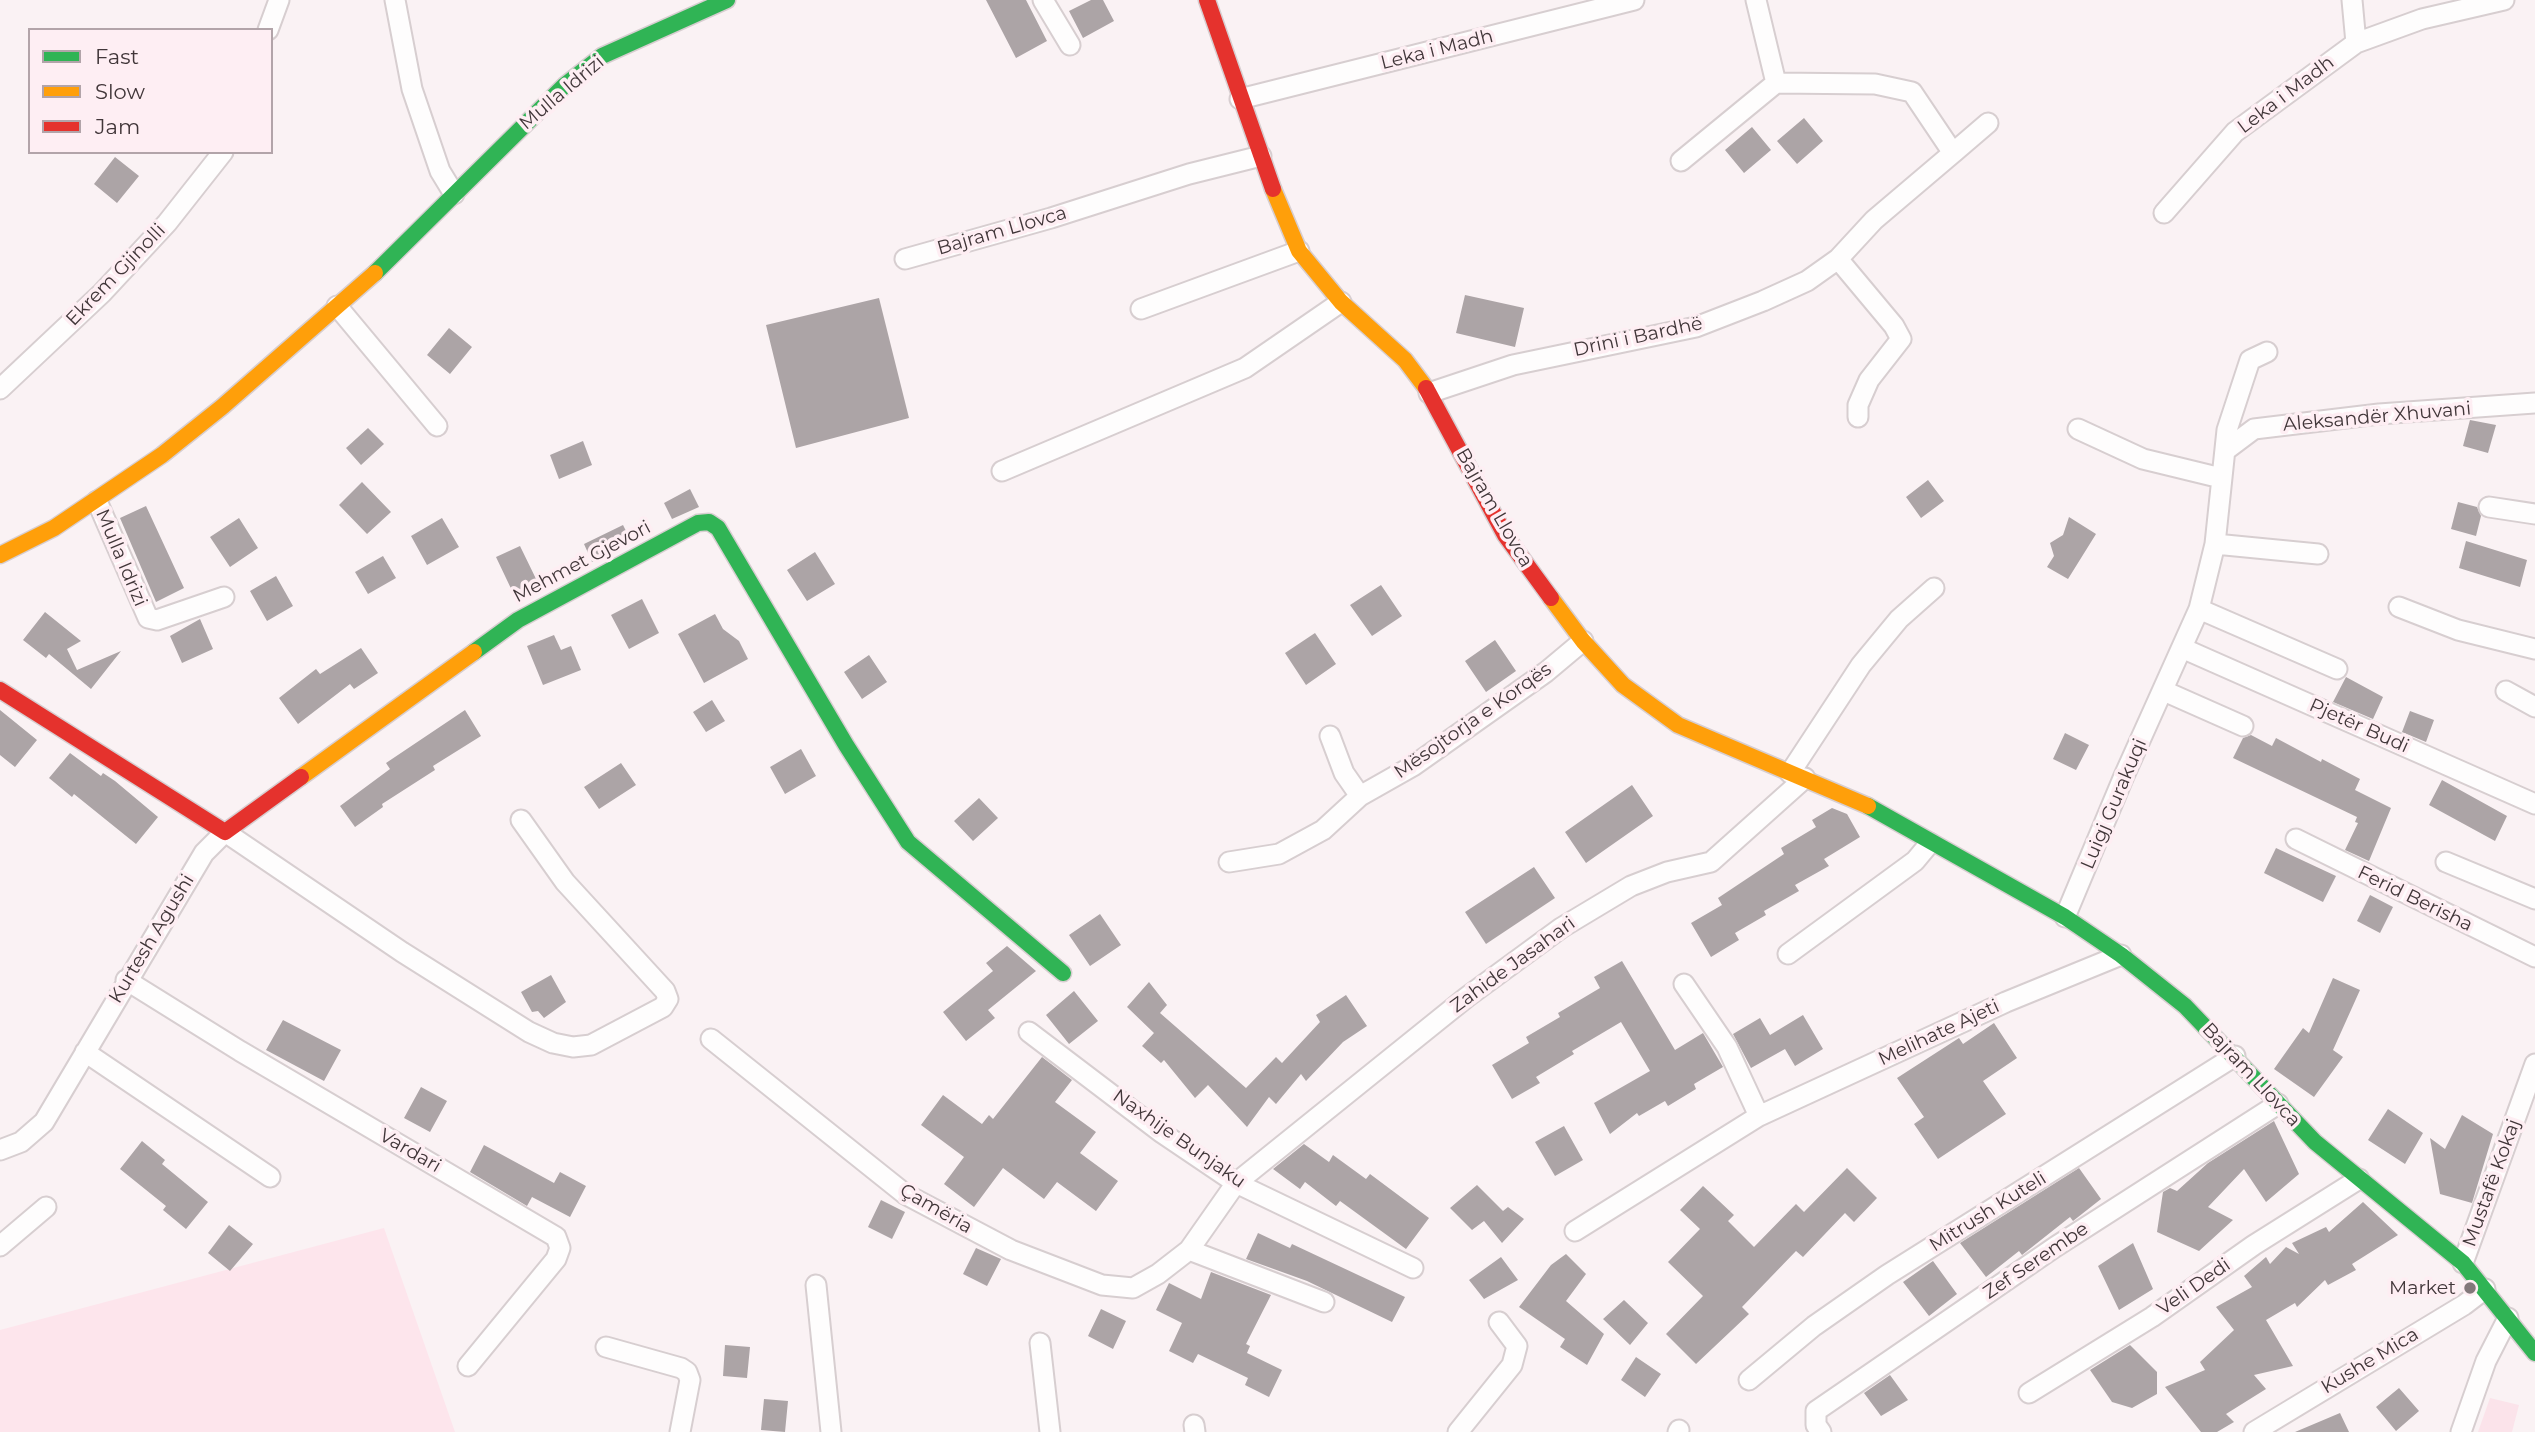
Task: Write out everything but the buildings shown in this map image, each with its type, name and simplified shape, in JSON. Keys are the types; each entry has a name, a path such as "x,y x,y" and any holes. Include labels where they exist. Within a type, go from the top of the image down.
{"street":[{"path":"269,28 279,0"},
{"path":"395,0 412,89 440,172 454,194"},
{"name":"Mulla Idrizi","path":"0,555 54,528 97,501 162,455 222,407 405,246 565,85 602,56 727,0"},
{"path":"1043,0 1070,45"},
{"name":"Bajram Llovca","path":"1207,0 1240,99 1299,251 1341,302 1405,360 1429,393 1505,535 1583,641 1623,685 1678,724 1867,806 2065,917 2121,955 2185,1006 2278,1104 2359,1179 2463,1263 2535,1353"},
{"name":"Leka i Madh","path":"1240,99 1634,0"},
{"path":"1756,0 1776,83"},
{"path":"2352,0 2356,43"},
{"name":"Leka i Madh","path":"2164,213 2235,132 2356,43 2422,19 2504,0"},
{"path":"1681,161 1776,83 1875,83 1912,92 1953,153"},
{"name":"Drini i Bardhë","path":"1429,393 1513,365 1696,327 1807,281 1838,259 1874,220 1989,123"},
{"name":"Ekrem Gjinolli","path":"0,389 102,293 167,223 221,154"},
{"name":"Bajram Llovca","path":"905,259 1051,218 1189,174 1261,156"},
{"path":"1141,309 1299,251"},
{"path":"1838,259 1894,326 1901,339 1869,380 1858,405 1858,417"},
{"path":"1003,471 1245,368 1341,302"},
{"path":"337,306 437,426"},
{"name":"Luigj Gurakuqi","path":"2065,917 2124,776 2199,609 2215,544 2227,430 2250,360 2267,352"},
{"name":"Aleksandër Xhuvani","path":"2226,450 2253,429 2379,414 2535,403"},
{"path":"2078,429 2143,459 2221,478"},
{"name":"Mulla Idrizi","path":"97,501 148,618 157,620 224,597"},
{"path":"2489,507 2535,514"},
{"name":"Mehmet Gjevori","path":"225,832 518,620 698,523 709,522 718,528 846,745 908,842 1063,973"},
{"path":"2215,544 2319,554"},
{"path":"1797,775 1861,665 1899,619 1934,588"},
{"path":"2399,607 2458,630 2535,649"},
{"path":"2199,609 2337,669"},
{"name":"Mësojtorja e Korqës","path":"1229,862 1279,855 1323,830 1360,796 1413,766 1546,672 1583,641"},
{"name":"Pjetër Budi","path":"2182,648 2535,804"},
{"path":"0,690 225,832 402,952 529,1032 573,1047 591,1045 663,1007 668,999 665,991 565,882 521,820"},
{"path":"2164,691 2243,726"},
{"path":"2506,691 2535,707"},
{"path":"1330,736 1344,773 1360,796"},
{"name":"Zahide Jasahari","path":"1236,1182 1467,997 1561,928 1631,886 1667,872 1711,862 1797,775"},
{"name":"Kurtesh Agushi","path":"0,1150 21,1142 44,1122 126,980 204,853 225,832"},
{"name":"Ferid Berisha","path":"2296,839 2535,957"},
{"path":"1788,954 1916,861 1930,843"},
{"path":"2446,862 2535,899"},
{"name":"Melihate Ajeti","path":"1574,1231 1759,1116 2006,1002 2121,955"},
{"name":"Vardari","path":"126,980 240,1051 555,1237 559,1248 556,1259 468,1366"},
{"path":"1684,984 1727,1047 1759,1116"},
{"name":"Naxhije Bunjaku","path":"1030,1032 1162,1133 1236,1182 1413,1268"},
{"name":"Çamëria","path":"711,1039 905,1194 1011,1250 1102,1285 1133,1288 1158,1274 1189,1250 1236,1182"},
{"path":"85,1052 270,1177"},
{"name":"Mitrush Kuteli","path":"1749,1380 1814,1326 1887,1275 2235,1056"},
{"name":"Mustafë Kokaj","path":"2463,1263 2535,1064"},
{"name":"Zef Serembe","path":"1821,1432 1816,1425 1816,1411 2055,1247 2278,1104"},
{"name":"Veli Dedi","path":"2029,1394 2152,1317 2254,1245 2359,1179"},
{"path":"0,1246 46,1207"},
{"path":"1189,1250 1324,1302"},
{"path":"816,1285 831,1432"},
{"name":"Kushe Mica","path":"2254,1432 2464,1305 2485,1289"},
{"path":"2461,1432 2486,1361 2508,1318"},
{"path":"1458,1432 1512,1365 1517,1346 1499,1322"},
{"path":"1040,1343 1050,1432"},
{"path":"606,1347 681,1368 687,1373 690,1380 680,1432"}],"shaded area":[{"path":"384,1228 455,1432 0,1432 0,1330"},
{"path":"2490,1398 2519,1405 2512,1432 2478,1432"}],"traffic: fast":[{"path":"375,273 565,85 602,56 727,0"},
{"path":"474,652 518,620 698,523 709,522 718,528 846,745 908,842 1063,973"},
{"path":"1868,806 2065,917 2121,955 2185,1006 2315,1142 2463,1263 2535,1353"}],"traffic: slow":[{"path":"1273,189 1299,251 1341,302 1405,360 1426,388"},
{"path":"0,555 54,528 162,455 222,407 375,273"},
{"path":"1551,598 1583,641 1623,685 1678,725 1868,806"},
{"path":"301,777 474,652"}],"traffic: jam":[{"path":"1207,0 1273,189"},
{"path":"1426,388 1505,535 1551,598"},
{"path":"0,690 225,832 301,777"}],"place":[{"name":"Market","path":"2470,1288"}]}
